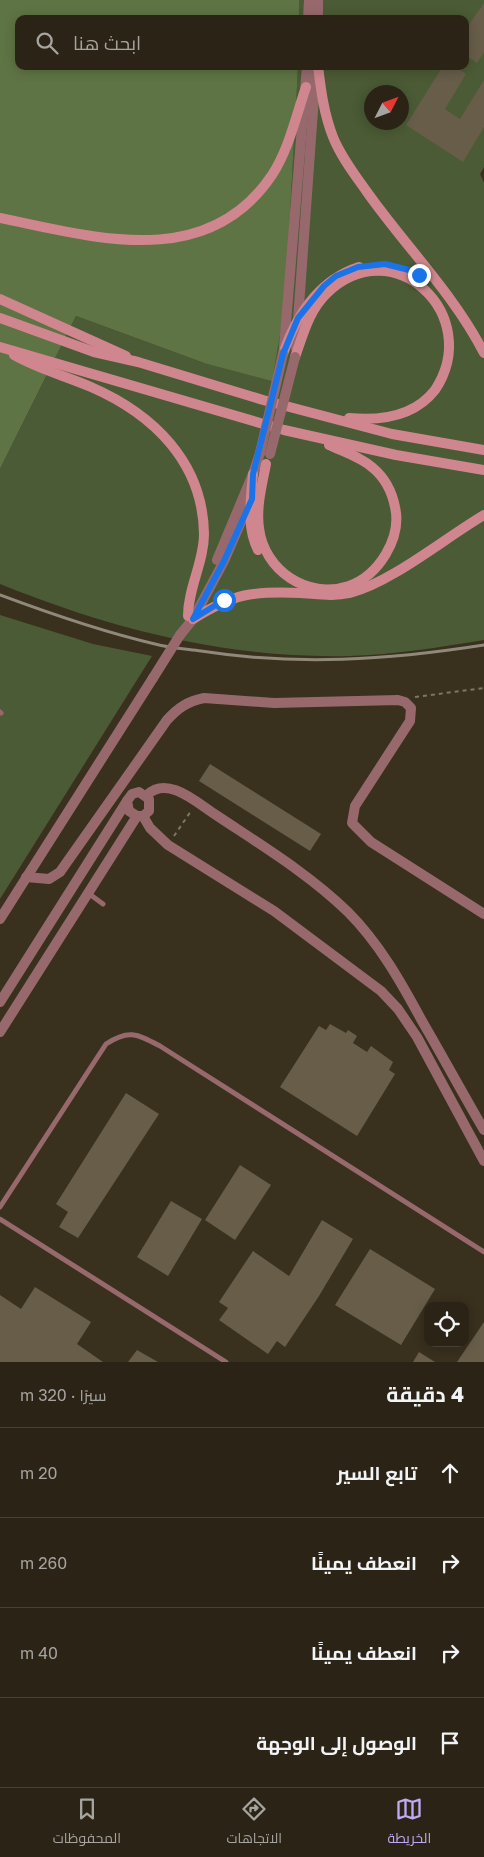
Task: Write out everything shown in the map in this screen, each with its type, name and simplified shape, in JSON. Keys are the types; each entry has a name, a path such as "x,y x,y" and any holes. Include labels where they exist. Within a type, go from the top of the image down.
{"main road":[{"path":"318,70 322,105 334,138 352,170 380,210 458,307 484,353"},
{"path":"0,218 115,239 139,241 161,241 204,230 243,208 272,174 283,155 306,87"},
{"path":"283,354 298,318 318,293 336,276 358,267 385,264 409,270 430,282 478,341"},
{"path":"295,357 314,309 326,294 339,283 356,274 384,271 414,279 435,297 448,318 452,347 449,364 441,382 422,404 402,414 383,419 318,414"},
{"path":"0,299 138,362"},
{"path":"0,318 94,352 138,362 263,400 392,434 484,450"},
{"path":"0,347 310,436 484,470"},
{"path":"0,347 19,358 90,386 122,402 156,427 181,456 195,485 204,535 202,556 187,624"},
{"path":"265,457 258,511 258,529 262,544 275,566 293,581 314,588 341,587 362,579 384,557 392,543 397,515 393,498 386,481 374,468 359,458 310,436"},
{"path":"253,474 251,530 264,560 282,580 303,593"},
{"path":"187,624 224,600 244,594 266,592 330,596 364,589 484,515"}],"street":[{"path":"308,15 309,0"},
{"path":"318,0 318,15"},
{"path":"187,624 213,570 253,474 265,457 283,354 307,70"},
{"path":"0,919 187,624 224,561 252,499 295,357 317,70"},
{"path":"26,877 49,879 60,872 167,720 184,705 193,700 204,698 274,703 400,700 411,708 410,721 355,806 352,823 371,842 484,914"},
{"path":"147,796 158,788 166,787 196,802 301,872 347,911 378,946 484,1130"},
{"path":"0,1002 127,801 135,793 147,796"},
{"path":"0,1032 88,893 140,816 150,807 147,796"},
{"path":"127,801 128,811 140,816 168,845 274,911 320,943 381,991 403,1016 417,1037 484,1161"}],"lane":[{"path":"88,893 103,904"},
{"path":"0,1206 106,1044 120,1036 138,1034 160,1046 484,1252"},
{"path":"0,1219 226,1362"}],"path":[{"path":"400,700 428,693 484,688"},
{"path":"168,845 196,802"}],"green space":[{"path":"0,0 299,0 299,15 15,15 15,70 298,70 285,305 272,381 204,363 76,316 0,469"},
{"path":"299,0 484,0 484,167 480,174 484,183 484,640 417,650 349,656 304,656 259,652 171,638 127,627 84,615 0,584 0,469 76,316 204,363 285,305 298,70 469,70 469,15 299,15"},
{"path":"0,615 93,644 152,656 0,899"}],"building":[{"path":"484,3 484,52 477,63 469,58 469,24"},
{"path":"440,70 460,70 466,74 445,109 460,119 484,80 484,127 463,162 409,127 409,120"},
{"path":"210,764 321,834 310,851 199,781"},
{"path":"330,1024 346,1033 348,1030 357,1036 353,1043 367,1052 371,1046 393,1062 389,1070 395,1074 357,1136 280,1087 319,1026 326,1030"},
{"path":"126,1093 159,1114 78,1238 59,1227 68,1212 56,1204"},
{"path":"240,1165 271,1185 235,1240 205,1220"},
{"path":"171,1201 202,1219 168,1276 137,1257"},
{"path":"322,1220 353,1239 319,1296 285,1347 277,1341 268,1354 219,1320 228,1308 219,1302 253,1251 289,1276"},
{"path":"370,1249 435,1289 427,1302 424,1302 424,1307 401,1345 335,1305"},
{"path":"35,1287 91,1322 77,1344 103,1362 0,1362 0,1295 21,1309"},
{"path":"484,1322 484,1362 457,1362 469,1347"},
{"path":"137,1350 158,1362 128,1362"},
{"path":"419,1352 435,1362 413,1362"}],"railway":[{"path":"0,595 77,622 135,639 172,647 237,656 307,660 342,659 413,654 484,645"}],"route":[{"path":"224,600 193,619 224,561 252,499 253,474 260,453 283,354 298,318 324,286 336,276 358,267 385,264 409,270 419,275"}]}
